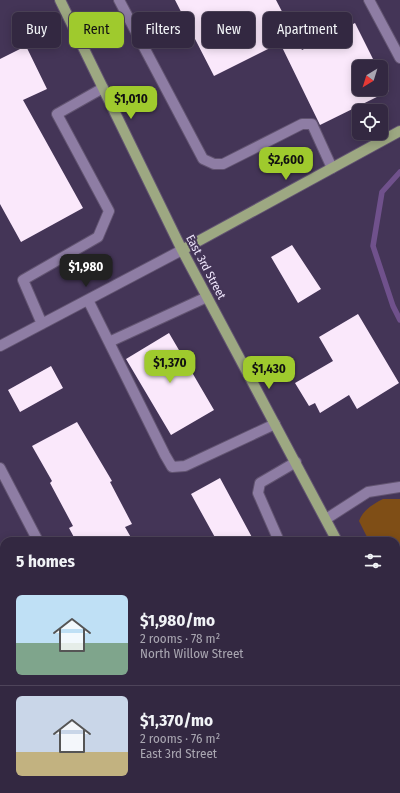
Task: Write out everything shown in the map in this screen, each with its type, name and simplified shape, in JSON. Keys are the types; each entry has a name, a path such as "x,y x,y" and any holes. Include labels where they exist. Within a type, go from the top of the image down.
{"main road":[{"name":"East 3rd Street","path":"60,0 182,250 336,537"},
{"path":"182,250 400,131"}],"street":[{"path":"119,0 203,159 214,164 223,164 302,124 312,124 332,168"},
{"path":"369,0 400,58"},
{"path":"42,324 23,280 98,237 109,211 57,114 103,88"},
{"path":"0,346 182,250"},
{"path":"109,342 207,297"},
{"path":"88,300 172,468 185,466 275,424"},
{"path":"277,537 258,493 260,483 296,462"},
{"path":"0,468 36,537"},
{"path":"326,519 368,492 400,487"}],"shaded area":[{"path":"383,499 400,499 400,537 367,537 359,521 372,505"}],"building":[{"path":"175,0 276,0 282,12 263,12 263,48 270,48 214,76 194,37 194,12 181,12"},
{"path":"355,23 374,60 352,60 352,96 379,96 363,104 352,104 352,109 320,125 282,48 301,48 302,50 306,48 352,48 352,25"},
{"path":"22,48 27,48 47,89 23,100 83,208 21,242 0,204 0,59"},
{"path":"292,245 321,289 298,303 271,257"},
{"path":"358,314 399,383 357,409 349,395 320,413 315,403 309,406 295,383 333,361 319,337"},
{"path":"169,333 214,410 171,435 126,359"},
{"path":"51,366 63,388 20,412 8,390"},
{"path":"77,422 112,481 110,482 132,524 125,527 131,537 74,537 69,528 73,526 50,483 52,481 32,446"},
{"path":"220,478 252,537 215,537 191,494"}],"waterway":[{"path":"400,172 382,192 373,246 393,306 400,320"}]}
